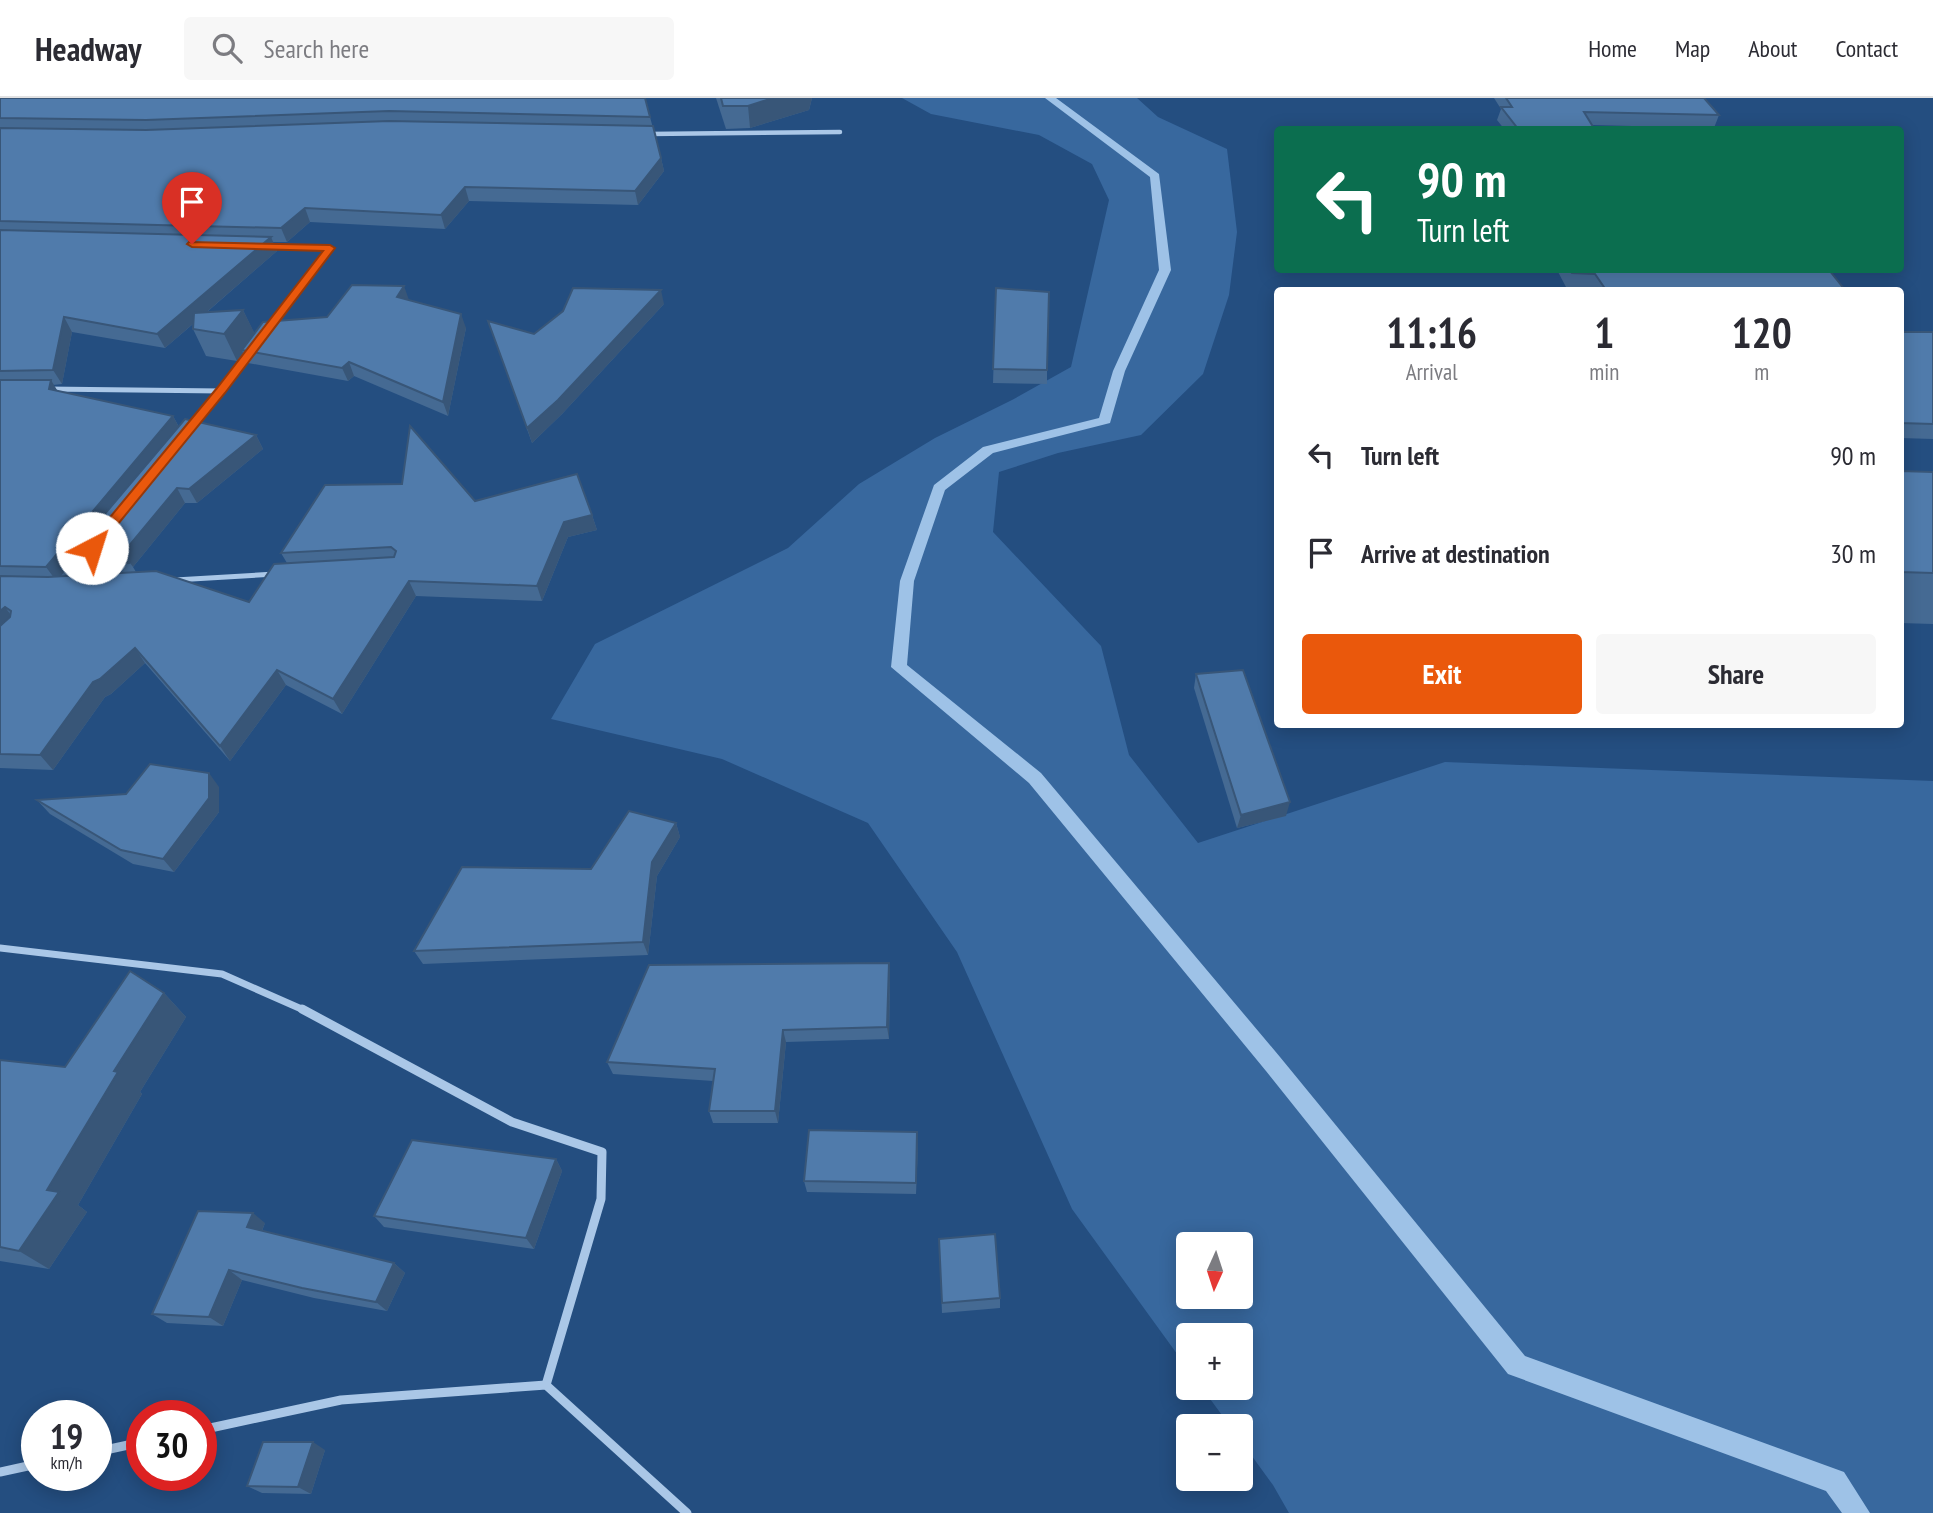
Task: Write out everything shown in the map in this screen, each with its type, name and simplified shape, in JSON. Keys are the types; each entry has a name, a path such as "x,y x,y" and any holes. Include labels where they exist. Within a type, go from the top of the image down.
{"street":[{"path":"637,134 840,132"},
{"path":"261,246 330,248 263,336"},
{"path":"187,432 255,347"},
{"path":"41,389 221,391"},
{"path":"168,581 290,573"},
{"path":"0,948 222,974 323,1018 512,1122 603,1152 601,1199 546,1385"},
{"path":"217,1427 341,1400 546,1385 687,1513"},
{"path":"0,1472 21,1467"}],"shaded area":[{"path":"902,98 1137,98 1158,117 1227,149 1237,232 1229,295 1203,374 1141,435 1058,453 999,472 993,532 1101,646 1129,755 1198,843 1445,762 1933,781 1933,1513 1289,1513 1253,1458 1253,1414 1221,1414 1211,1400 1253,1400 1253,1323 1176,1323 1176,1352 1072,1209 957,952 868,823 722,759 551,719 595,644 788,548 859,484 935,438 1071,367 1109,200 1092,164 1039,135 931,114"}],"building":[{"path":"0,98 645,98 650,117 389,111 146,120 0,118"},
{"path":"721,98 773,98 748,106 723,106"},
{"path":"1506,98 1704,98 1719,115 1584,112 1593,126 1516,126 1501,107 1512,107"},
{"path":"389,121 653,126 661,158 635,191 465,187 441,215 305,208 281,228 0,221 0,128 146,130"},
{"path":"0,230 271,237 157,334 64,317 53,370 0,371"},
{"path":"1572,273 1831,273 1843,287 1604,287 1595,274"},
{"path":"352,285 404,286 397,297 461,314 443,402 349,362 342,368 242,350 263,322 327,317"},
{"path":"573,288 661,290 558,400 527,428 488,321 534,334 563,311"},
{"path":"996,288 1049,292 1047,370 993,369"},
{"path":"243,310 224,334 193,329 194,313"},
{"path":"1904,332 1933,332 1933,424 1904,423"},
{"path":"0,380 51,380 49,389 173,416 46,567 0,566"},
{"path":"185,419 256,435 189,489 177,488 118,559 130,563 60,567"},
{"path":"410,426 475,501 577,474 592,515 564,522 537,586 409,581 333,699 277,670 220,746 135,648 93,682 40,755 0,754 0,626 10,617 11,611 5,607 0,611 0,576 48,577 156,571 249,602 274,564 394,557 396,551 391,547 281,553 325,485 402,484"},
{"path":"1904,471 1933,472 1933,573 1904,572"},
{"path":"1243,670 1290,802 1241,815 1196,674"},
{"path":"150,764 209,773 209,798 163,859 121,850 37,800 126,794"},
{"path":"629,811 676,823 652,862 643,942 414,951 462,867 591,869"},
{"path":"889,963 887,1027 783,1030 775,1111 709,1111 715,1069 607,1062 649,965"},
{"path":"130,971 164,993 114,1071 118,1072 47,1190 59,1192 19,1251 0,1247 0,1060 65,1067"},
{"path":"809,1130 917,1132 916,1183 804,1181"},
{"path":"412,1140 556,1159 526,1238 374,1216"},
{"path":"198,1211 253,1213 247,1227 394,1263 376,1302 229,1270 209,1317 152,1314"},
{"path":"995,1234 1000,1298 942,1303 939,1239"},
{"path":"263,1442 313,1442 298,1487 247,1486"}],"waterway":[{"path":"1050,98 1155,176 1165,270 1119,371 1105,420 988,450 939,488 907,581 899,667 1035,778 1273,1064 1517,1365 1835,1481 1857,1513"}],"route":[{"path":"92,548 221,391 330,248 192,244"}]}
